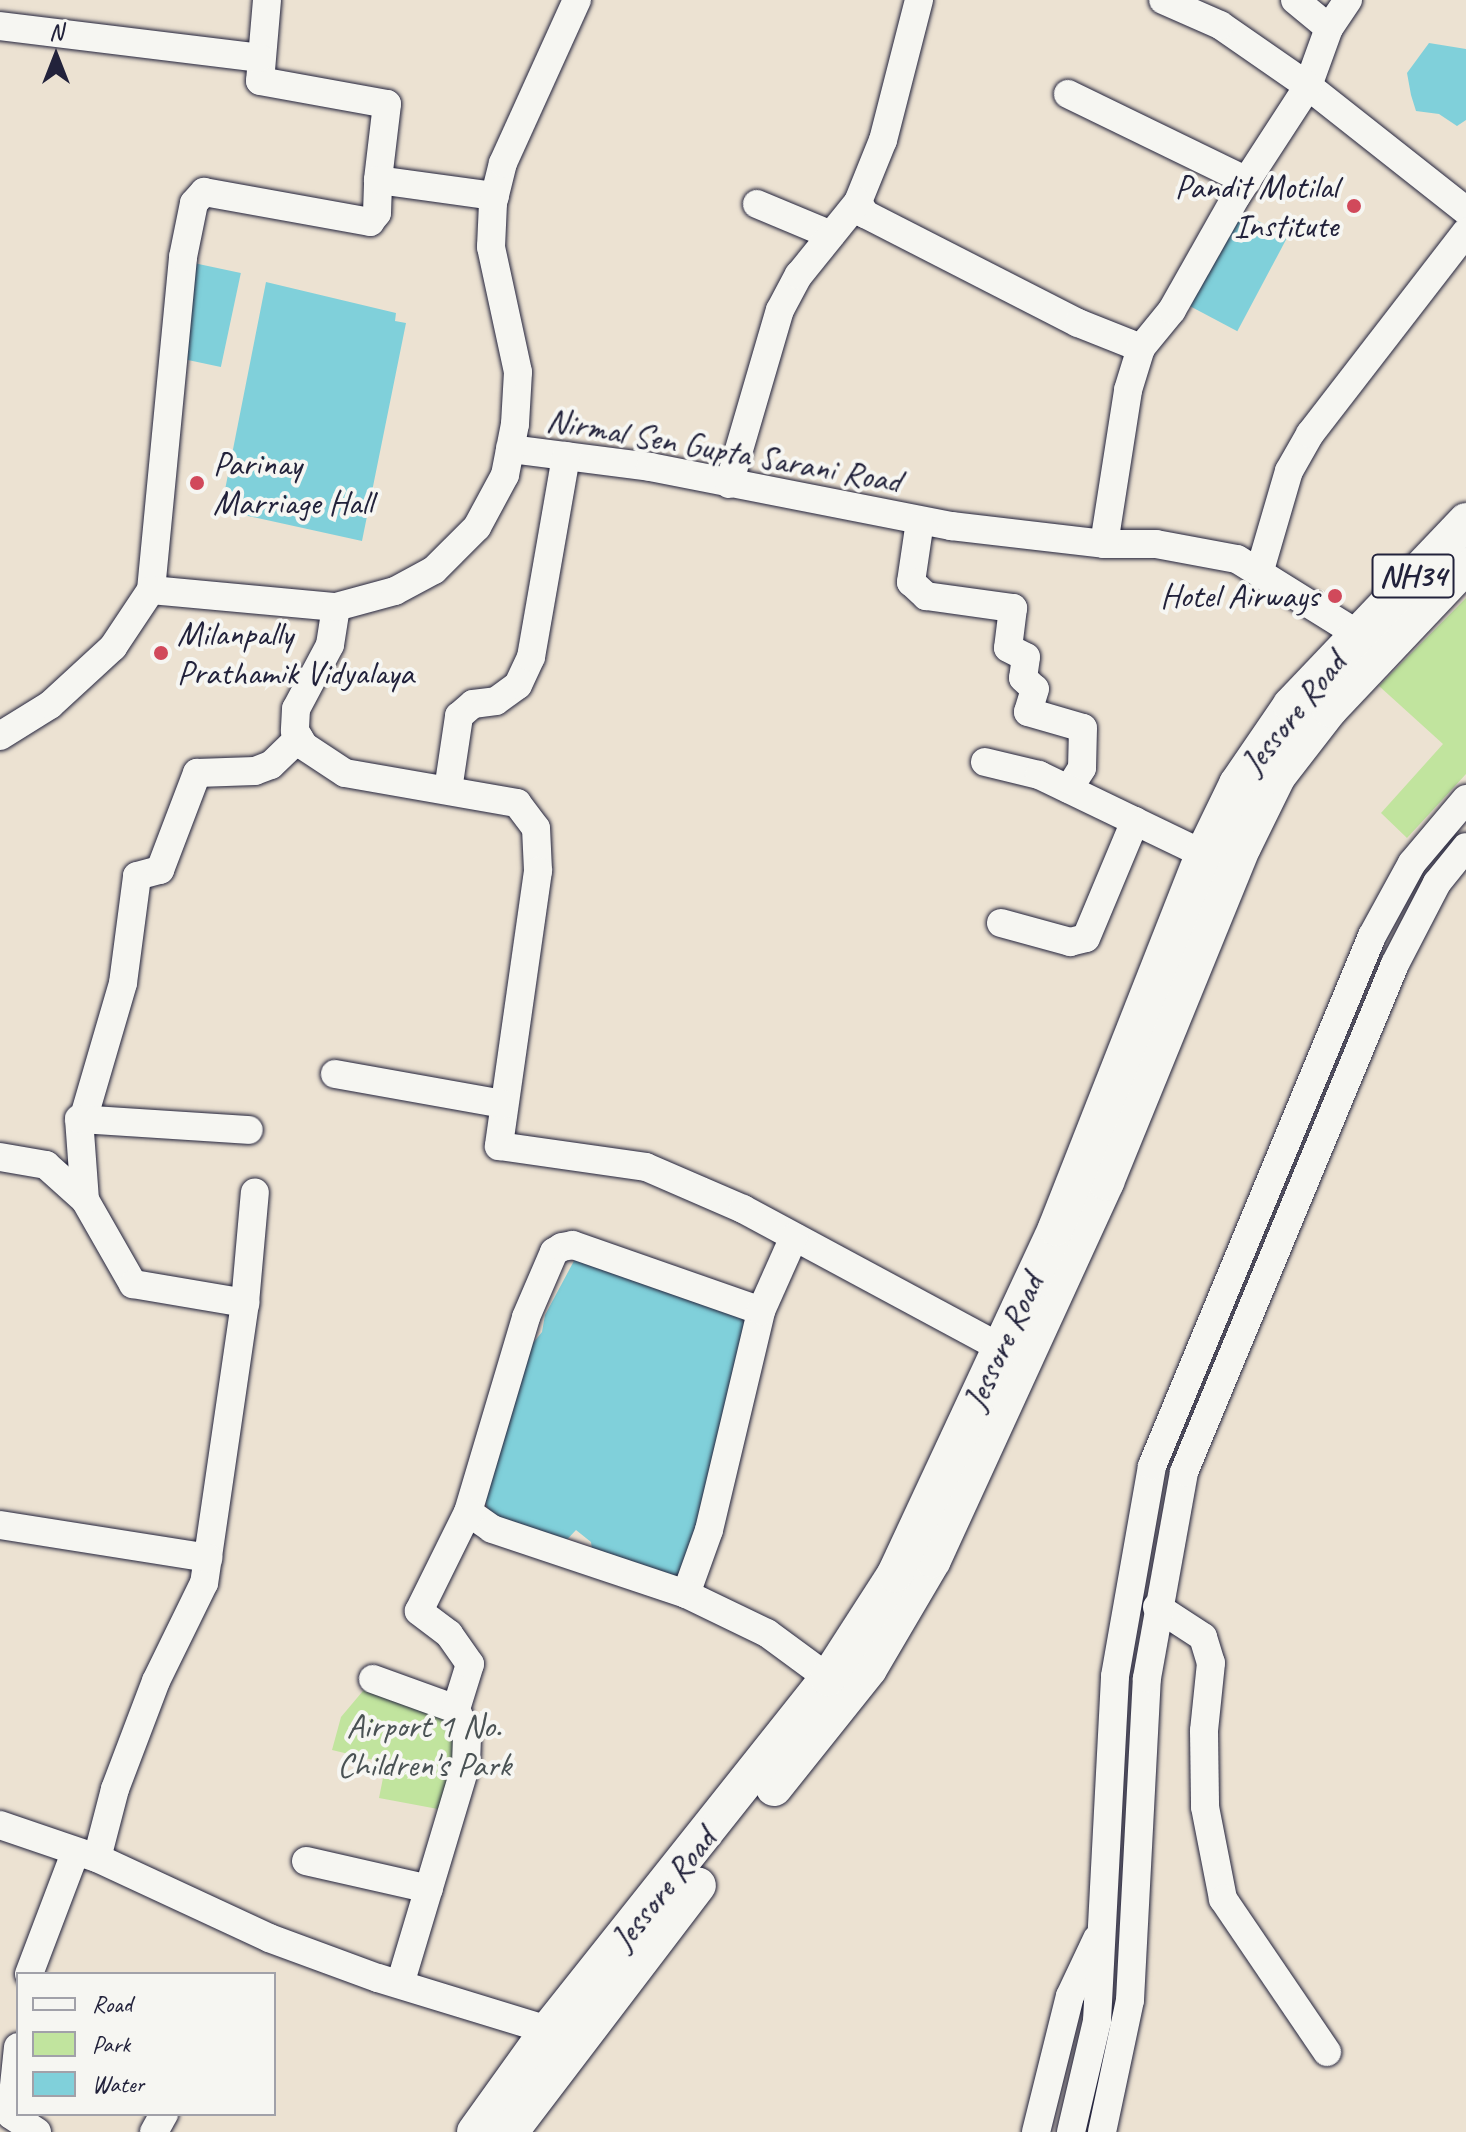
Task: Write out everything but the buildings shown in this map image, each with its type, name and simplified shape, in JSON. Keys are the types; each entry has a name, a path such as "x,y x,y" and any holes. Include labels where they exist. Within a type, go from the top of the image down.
{"main road":[{"name":"Jessore Road","path":"510,2132 590,2022 851,1693 915,1594 1106,1182 1261,808 1371,642 1466,521"},
{"name":"Jessore Road","path":"475,2132 548,2030 828,1678 895,1574 1056,1228 1203,854 1253,755 1371,642 1466,565"}],"street":[{"path":"0,736 50,705 113,647 151,590 183,257 194,203 204,192 370,222 377,213 387,104 260,81 259,58 267,0"},
{"path":"510,449 518,372 491,247 495,196 503,163 577,0"},
{"path":"729,484 780,310 799,275 858,202 883,140 919,0"},
{"path":"1163,0 1220,25 1308,86 1466,214 1310,434 1289,471 1260,570"},
{"path":"1295,0 1329,28"},
{"path":"1104,544 1128,390 1141,348 1172,310 1247,181 1308,86 1329,28 1348,0"},
{"path":"0,26 259,58"},
{"path":"1068,94 1247,181"},
{"path":"378,180 495,196"},
{"path":"858,202 865,214 1078,323 1141,348"},
{"path":"757,204 831,235"},
{"name":"Nirmal Sen Gupta Sarani Road","path":"151,590 336,607 395,591 434,570 477,527 505,475 510,449 729,484 920,521 1104,544 1156,544 1237,559 1260,570 1371,642"},
{"path":"448,790 459,716 473,704 496,701 518,685 531,657 566,456"},
{"path":"920,521 911,582 926,596 1013,608 1008,648 1026,657 1023,678 1035,689 1028,712 1083,728 1082,768 1069,789"},
{"path":"336,607 330,645 296,709 299,738 345,773 517,803 536,828 538,871 499,1146 646,1167 794,1237 999,1347"},
{"path":"85,1200 83,1120 123,983 137,876 160,870 197,773 255,771 271,765 299,738"},
{"path":"985,762 1039,775 1203,854"},
{"path":"1071,2132 1097,2021 1115,1676 1152,1466 1372,936 1412,863 1466,799"},
{"path":"1001,923 1070,942 1086,938 1135,821"},
{"path":"1102,2132 1127,2027 1145,1702 1157,1607 1177,1497 1193,1449 1395,964 1437,883 1466,847"},
{"path":"335,1074 503,1104"},
{"path":"83,1120 249,1130"},
{"path":"0,1157 46,1165 85,1200 133,1284 245,1303"},
{"path":"30,1972 86,1856 156,1681 204,1583 245,1303 255,1192"},
{"path":"686,1594 709,1530 761,1311 794,1237"},
{"path":"401,1981 466,1765 467,1737 456,1709 470,1664 449,1634 419,1611 468,1512 526,1317 554,1252 573,1245 761,1311"},
{"path":"468,1512 492,1529 686,1594 767,1633 828,1678"},
{"path":"0,1525 208,1558"},
{"path":"1157,1607 1203,1637 1211,1663 1204,1731 1205,1807 1223,1899 1327,2052"},
{"path":"373,1679 456,1709"},
{"path":"2,1827 86,1856 269,1938 378,1978 401,1981 548,2030"},
{"path":"306,1861 429,1889"},
{"path":"1036,2132 1070,1996 1104,1924"},
{"path":"16,2058 6,2111 37,2132"}],"green space":[{"path":"1466,598 1466,774 1407,838 1381,813 1443,744 1379,686"},
{"name":"Airport 1 No. Children's Park","path":"373,1679 456,1709 454,1812 379,1798 386,1763 332,1750 341,1717"}],"water":[{"path":"1429,43 1466,49 1466,120 1457,126 1439,114 1416,111 1407,73"},
{"path":"1239,211 1288,237 1237,331 1189,305"},
{"path":"189,262 241,273 221,367 169,356"},
{"path":"266,282 396,313 395,321 406,323 362,541 221,510"},
{"path":"575,1259 761,1318 679,1581 593,1556 591,1542 576,1530 561,1546 489,1514 481,1486 525,1353 542,1332 545,1315"}],"place":[{"name":"Pandit Motilal Institute","path":"1354,206"},
{"name":"Parinay Marriage Hall","path":"197,483"},
{"name":"Hotel Airways","path":"1335,596"},
{"name":"Milanpally Prathamik Vidyalaya","path":"161,653"}]}
